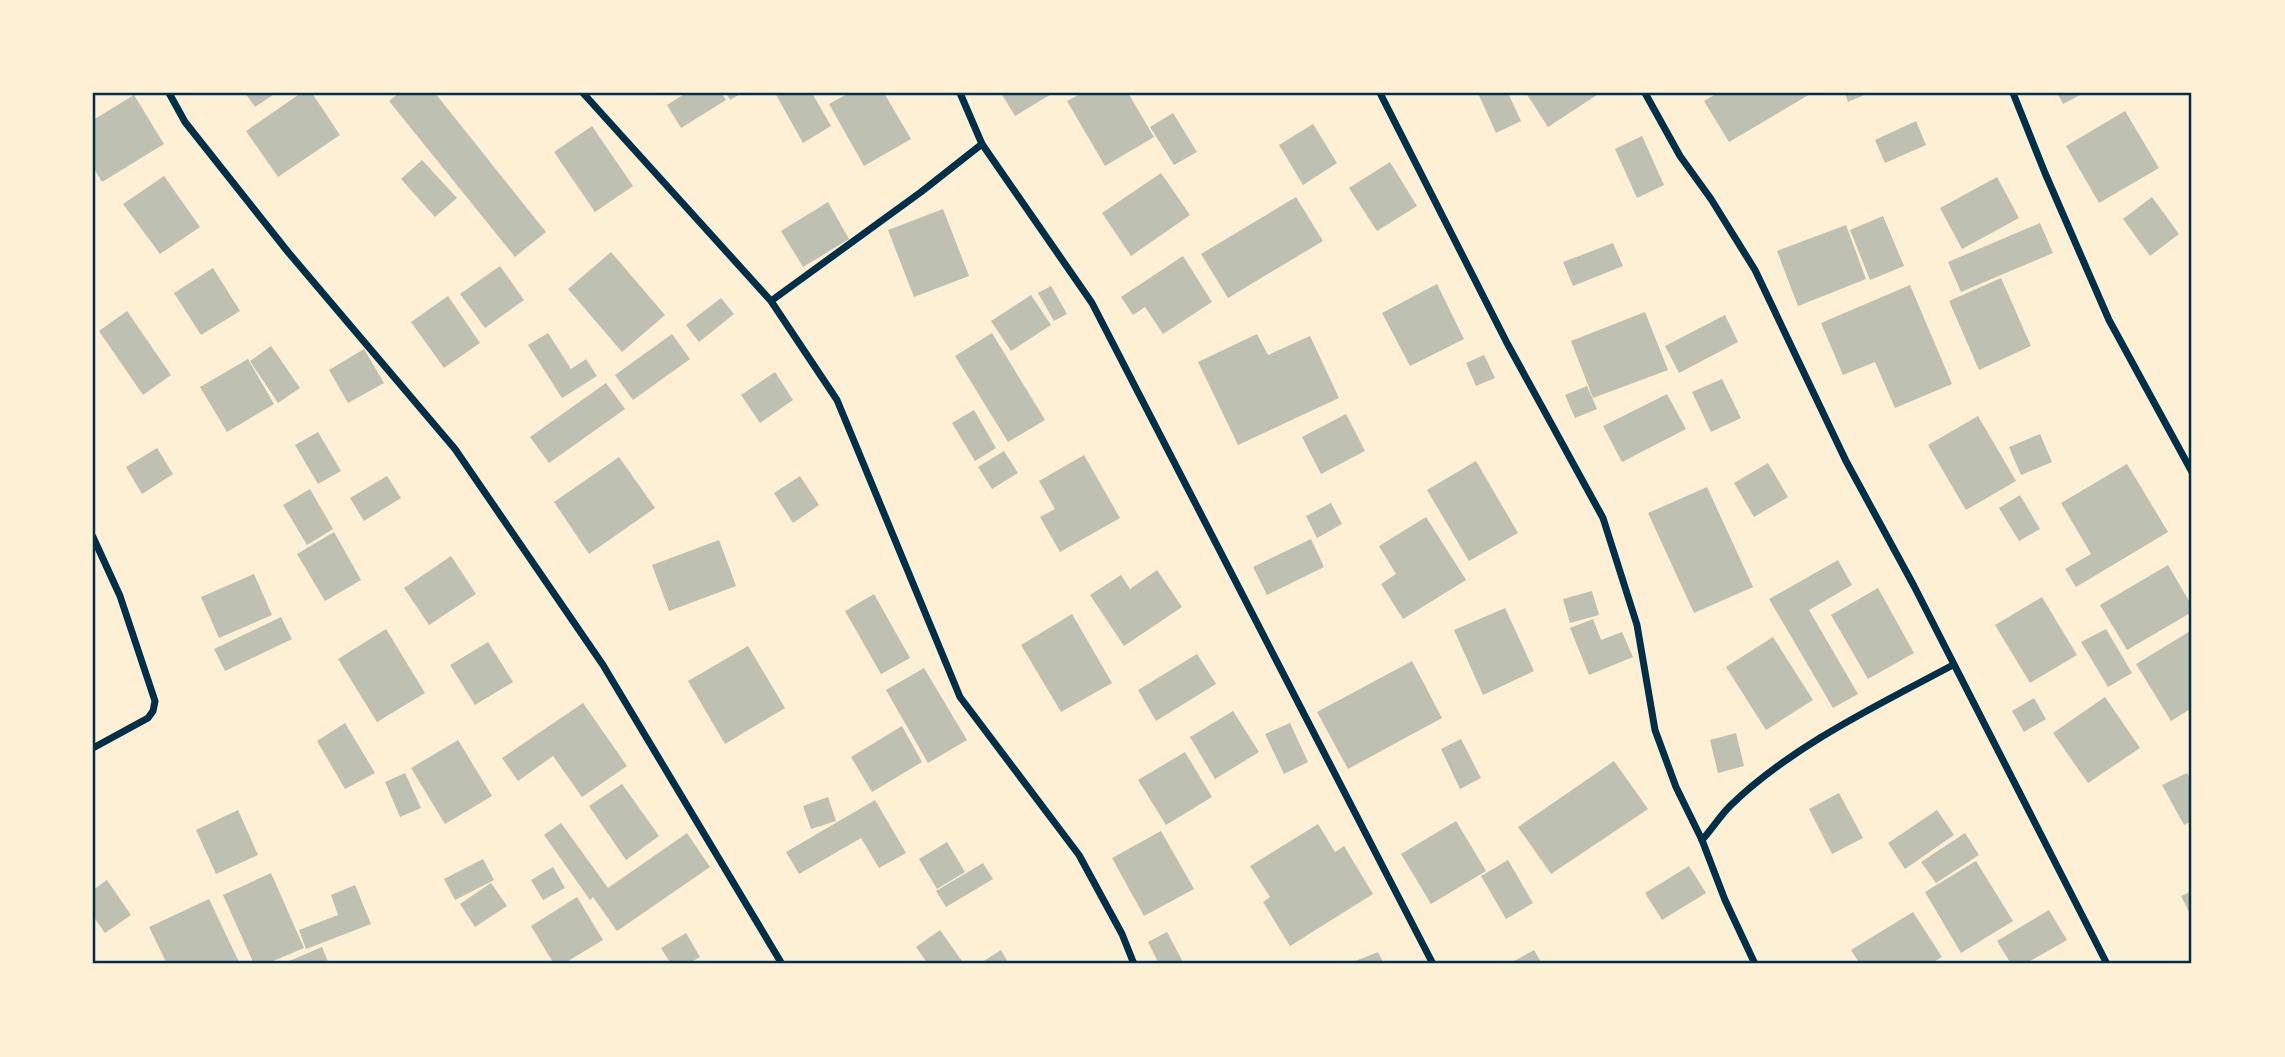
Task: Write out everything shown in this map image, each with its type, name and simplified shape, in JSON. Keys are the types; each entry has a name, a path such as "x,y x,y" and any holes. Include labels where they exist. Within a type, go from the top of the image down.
{"street":[{"path":"169,93 185,122 279,241 455,449 603,665 782,964"},
{"path":"583,93 771,301 837,400 960,697 1079,855 1122,934 1135,964"},
{"path":"960,93 982,144 1092,303 1433,964"},
{"path":"1380,93 1507,343 1603,518 1637,625 1655,730 1676,787 1702,839 1725,900 1755,964"},
{"path":"1645,93 1680,156 1755,270 1846,461 1914,586 2107,964"},
{"path":"2013,93 2109,320 2192,472"},
{"path":"771,301 982,144"},
{"path":"93,537 120,596 155,701 153,712 148,718 93,748"},
{"path":"1702,839 1729,807 1769,773 1853,718 1953,665"}],"building":[{"path":"245,93 276,93 255,107"},
{"path":"301,93 312,93 340,135 278,177 246,131"},
{"path":"399,93 435,93 546,232 515,257 389,101"},
{"path":"686,93 721,93 726,100 681,128 667,105"},
{"path":"726,93 742,93 730,100"},
{"path":"775,93 812,93 831,126 803,143"},
{"path":"849,93 884,93 911,139 864,166 829,104"},
{"path":"1001,93 1053,93 1015,116"},
{"path":"1082,93 1128,93 1154,137 1105,166 1067,101"},
{"path":"1478,93 1508,93 1521,121 1496,133"},
{"path":"1526,93 1600,93 1548,127"},
{"path":"1718,93 1812,93 1729,142 1704,101"},
{"path":"1845,93 1869,93 1848,102"},
{"path":"2057,93 2084,93 2063,104"},
{"path":"134,95 164,144 102,182 93,167 93,120"},
{"path":"2125,111 2159,168 2099,203 2066,146"},
{"path":"1173,113 1197,152 1174,165 1150,127"},
{"path":"1916,121 1926,145 1885,163 1875,140"},
{"path":"1313,124 1337,163 1303,185 1279,145"},
{"path":"592,126 633,186 595,212 554,152"},
{"path":"1642,136 1664,185 1637,198 1615,149"},
{"path":"422,160 457,198 435,217 401,179"},
{"path":"1390,162 1417,206 1377,231 1349,188"},
{"path":"1161,173 1190,215 1131,256 1102,213"},
{"path":"164,176 200,227 160,254 123,204"},
{"path":"1997,177 2019,218 1962,249 1940,208"},
{"path":"1296,197 1323,241 1228,298 1201,254"},
{"path":"2152,197 2179,234 2150,256 2123,219"},
{"path":"828,202 849,239 803,267 781,231"},
{"path":"943,209 969,276 914,297 888,230"},
{"path":"1883,216 1904,266 1870,280 1850,230"},
{"path":"2040,223 2053,253 1961,292 1948,262"},
{"path":"1846,225 1866,279 1798,306 1777,251"},
{"path":"1613,243 1623,266 1573,286 1563,262"},
{"path":"611,252 665,315 622,352 568,289"},
{"path":"1183,256 1212,302 1163,334 1145,307 1133,315 1121,297"},
{"path":"500,266 524,300 485,328 460,294"},
{"path":"213,268 240,311 201,335 174,293"},
{"path":"2001,278 2031,346 1979,370 1949,301"},
{"path":"1437,284 1464,339 1410,366 1382,313"},
{"path":"1910,285 1952,384 1895,408 1875,362 1843,375 1821,323"},
{"path":"1051,286 1067,314 1054,321 1038,293"},
{"path":"1031,295 1051,325 1011,351 991,321"},
{"path":"448,296 480,343 444,368 411,322"},
{"path":"721,298 734,314 699,342 686,325"},
{"path":"127,311 171,375 143,395 99,331"},
{"path":"1645,312 1668,370 1593,398 1571,341"},
{"path":"1725,315 1738,342 1679,373 1665,346"},
{"path":"548,333 571,369 586,359 597,376 562,398 528,345"},
{"path":"992,333 1045,420 1008,442 955,356"},
{"path":"672,334 690,359 633,400 615,375"},
{"path":"1257,334 1268,355 1310,336 1339,398 1238,445 1198,362"},
{"path":"271,346 300,388 278,403 250,361"},
{"path":"364,349 384,383 348,403 329,370"},
{"path":"1484,355 1495,378 1476,386 1466,363"},
{"path":"248,359 274,404 227,432 200,387"},
{"path":"775,372 793,400 760,423 741,395"},
{"path":"1722,379 1741,418 1711,432 1692,392"},
{"path":"606,383 625,409 549,463 530,437"},
{"path":"1587,386 1597,409 1575,418 1565,395"},
{"path":"1667,394 1686,429 1622,462 1603,426"},
{"path":"974,410 996,448 975,461 952,423"},
{"path":"1346,414 1365,451 1321,474 1302,437"},
{"path":"1978,416 2016,481 1966,510 1928,445"},
{"path":"318,432 341,471 318,484 295,445"},
{"path":"2040,434 2052,462 2021,475 2009,447"},
{"path":"157,448 173,474 142,494 126,467"},
{"path":"1004,451 1018,473 992,489 978,467"},
{"path":"1084,455 1120,518 1060,552 1040,517 1055,509 1039,481"},
{"path":"619,457 655,508 589,554 554,502"},
{"path":"1476,461 1518,533 1469,561 1427,490"},
{"path":"1768,463 1788,497 1754,517 1734,483"},
{"path":"2127,464 2168,532 2076,587 2065,569 2091,554 2061,503"},
{"path":"387,476 401,498 364,521 350,498"},
{"path":"800,476 819,505 793,523 774,493"},
{"path":"1707,487 1753,587 1694,613 1648,513"},
{"path":"310,489 333,529 307,545 283,505"},
{"path":"2020,495 2040,529 2019,541 1999,508"},
{"path":"1331,503 1342,524 1317,538 1306,516"},
{"path":"1426,517 1466,580 1403,619 1381,584 1396,574 1379,546"},
{"path":"334,532 361,580 325,601 297,554"},
{"path":"1311,539 1324,567 1267,595 1253,567"},
{"path":"719,540 736,586 669,611 652,565"},
{"path":"451,556 476,594 429,625 404,588"},
{"path":"1838,560 1852,585 1809,610 1858,694 1833,708 1769,599"},
{"path":"2168,565 2192,606 2192,612 2127,650 2100,605"},
{"path":"1157,570 1182,607 1124,646 1090,595 1121,575 1130,589"},
{"path":"254,574 272,615 219,638 201,597"},
{"path":"1878,588 1914,653 1868,679 1831,615"},
{"path":"1592,591 1599,615 1570,623 1563,599"},
{"path":"874,594 910,658 881,674 845,611"},
{"path":"2042,597 2077,655 2030,683 1995,625"},
{"path":"1505,608 1534,671 1483,695 1454,630"},
{"path":"1072,614 1112,683 1061,712 1021,645"},
{"path":"281,617 292,639 225,671 214,649"},
{"path":"1593,619 1601,640 1622,632 1633,657 1589,675 1570,628"},
{"path":"386,629 425,693 377,722 338,659"},
{"path":"2106,629 2132,673 2108,687 2081,642"},
{"path":"2192,630 2192,708 2171,721 2136,664"},
{"path":"1773,637 1813,700 1766,730 1726,667"},
{"path":"488,642 513,682 475,705 450,665"},
{"path":"748,646 785,708 725,744 688,681"},
{"path":"1197,654 1216,684 1156,721 1138,690"},
{"path":"1412,661 1442,718 1348,769 1317,712"},
{"path":"924,668 967,740 928,763 886,690"},
{"path":"2105,697 2140,748 2088,783 2053,733"},
{"path":"2034,698 2046,719 2024,732 2012,711"},
{"path":"583,703 627,766 582,797 553,756 518,781 502,758"},
{"path":"1233,711 1259,752 1215,779 1190,737"},
{"path":"345,723 375,773 345,789 317,741"},
{"path":"1290,723 1308,762 1284,774 1265,734"},
{"path":"902,726 922,762 872,792 851,757"},
{"path":"1736,733 1744,766 1718,773 1710,740"},
{"path":"1461,739 1481,778 1460,789 1441,749"},
{"path":"458,740 492,796 445,824 411,768"},
{"path":"1185,752 1212,797 1166,825 1138,780"},
{"path":"1614,761 1648,809 1551,874 1518,827"},
{"path":"405,773 421,808 400,817 385,782"},
{"path":"2187,773 2192,783 2192,821 2184,825 2162,785"},
{"path":"622,784 659,836 626,860 589,806"},
{"path":"1839,793 1863,838 1832,854 1809,809"},
{"path":"828,797 836,821 811,829 803,806"},
{"path":"875,800 906,853 879,868 861,838 799,874 786,852"},
{"path":"238,810 258,855 216,874 196,830"},
{"path":"1937,810 1954,835 1905,869 1888,843"},
{"path":"1456,821 1486,871 1431,904 1401,854"},
{"path":"561,823 608,888 687,833 710,867 617,931 593,897 590,900 544,835"},
{"path":"1318,824 1335,852 1344,846 1373,894 1290,946 1263,902 1270,897 1250,866"},
{"path":"1161,831 1194,889 1144,916 1112,858"},
{"path":"1965,833 1979,855 1936,883 1921,862"},
{"path":"947,842 965,872 937,889 919,859"},
{"path":"483,859 494,880 455,900 444,879"},
{"path":"1508,860 1533,903 1506,919 1481,876"},
{"path":"1976,861 2013,921 1961,953 1925,892"},
{"path":"983,863 993,879 946,907 936,891"},
{"path":"1689,866 1706,893 1662,920 1645,893"},
{"path":"553,867 565,888 543,900 531,880"},
{"path":"271,873 304,948 266,964 254,964 223,895"},
{"path":"107,880 131,915 105,933 93,916 93,890"},
{"path":"491,883 507,906 475,927 460,904"},
{"path":"355,885 371,924 306,949 299,930 338,915 331,895"},
{"path":"2192,891 2192,918 2181,896"},
{"path":"577,897 603,940 563,964 554,964 531,926"},
{"path":"209,899 240,964 167,964 149,927"},
{"path":"2049,910 2067,940 2025,964 2011,964 1997,941"},
{"path":"1913,912 1942,957 1930,964 1860,964 1851,950"},
{"path":"940,930 964,964 928,964 916,947"},
{"path":"1167,932 1184,964 1159,964 1148,942"},
{"path":"686,933 700,957 688,964 671,964 661,948"},
{"path":"322,947 329,964 282,964"},
{"path":"1001,950 1009,964 979,964"},
{"path":"1534,950 1542,964 1509,964"},
{"path":"1378,952 1384,964 1348,964"}]}
